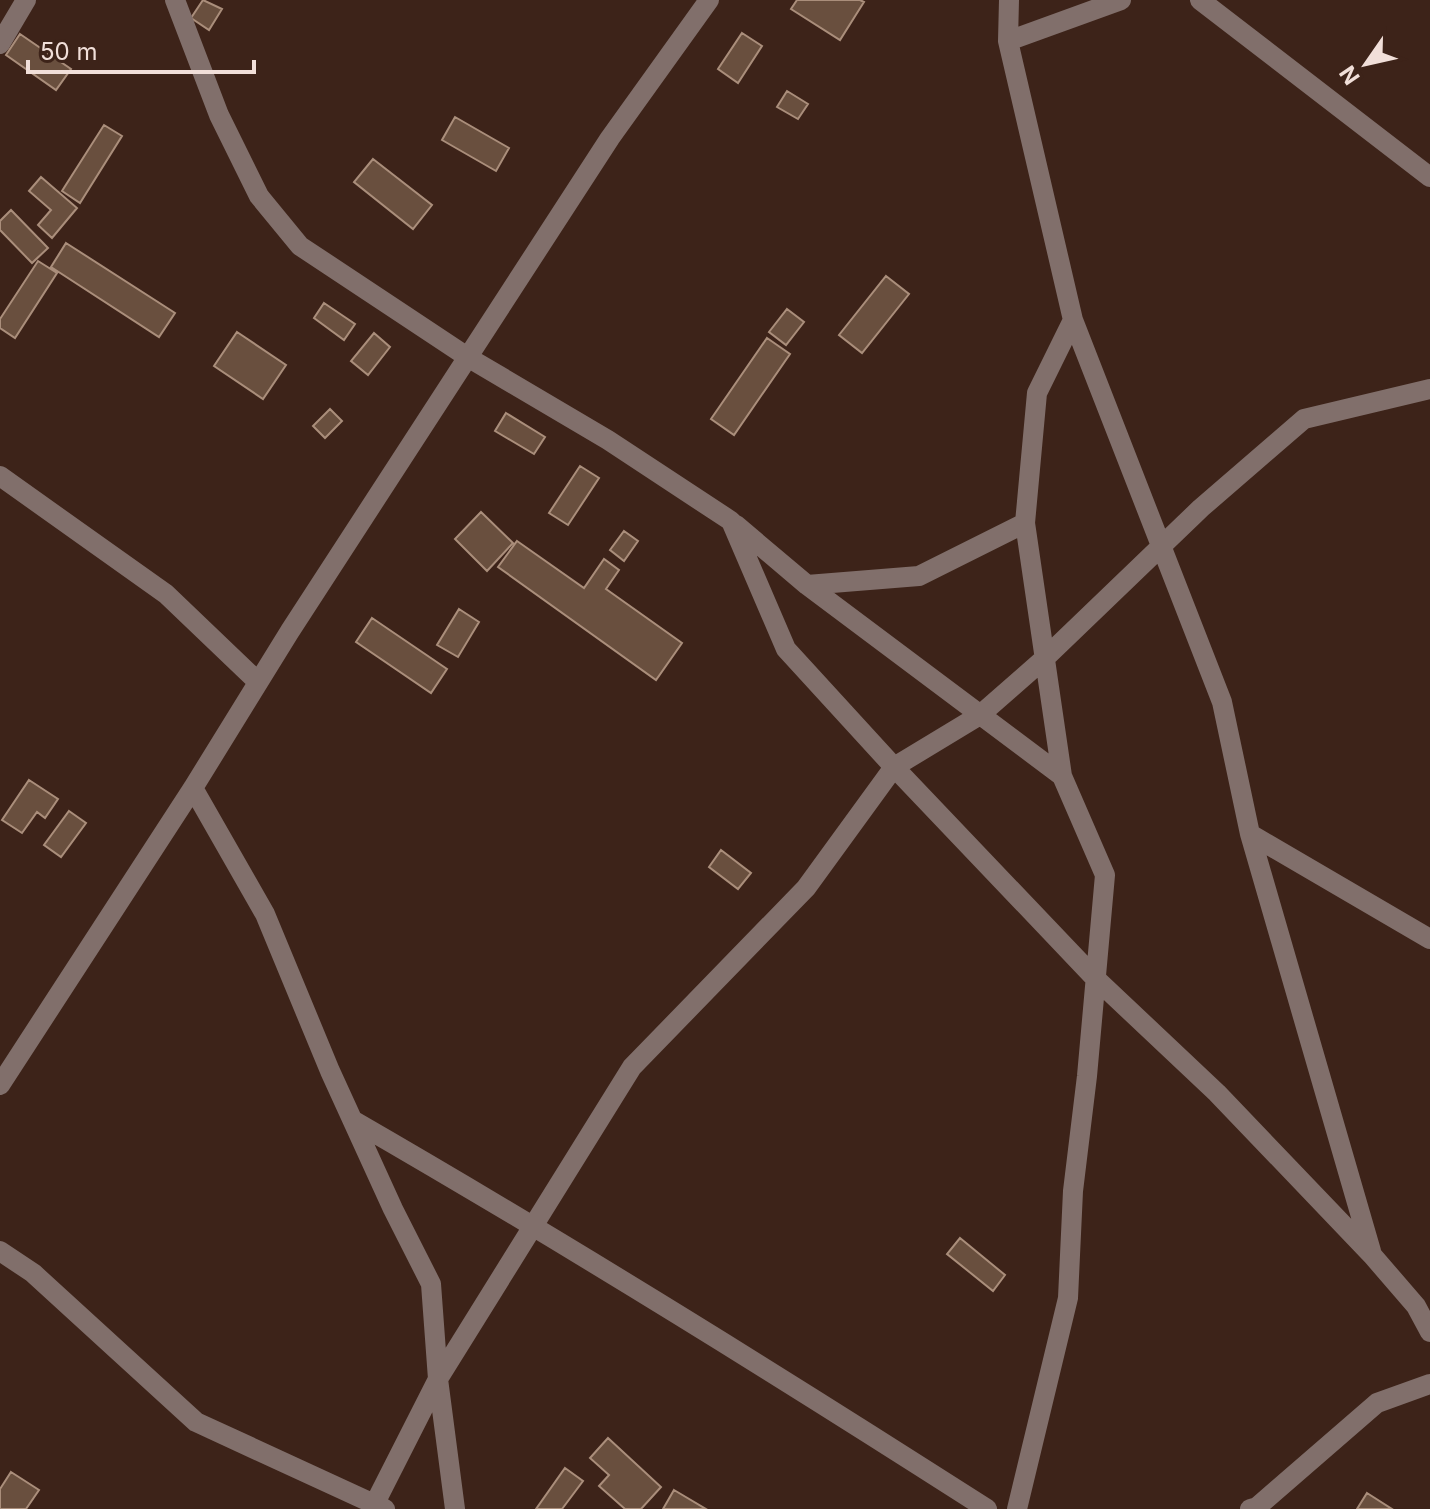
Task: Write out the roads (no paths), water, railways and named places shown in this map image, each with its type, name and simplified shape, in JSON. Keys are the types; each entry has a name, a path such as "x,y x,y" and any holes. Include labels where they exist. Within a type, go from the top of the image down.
{"street":[{"path":"0,44 26,0"},
{"path":"175,0 219,115 259,196 300,246 469,358 608,440 731,521 807,585 1062,776"},
{"path":"0,1085 610,138 709,0"},
{"path":"1009,0 1008,41 1073,320 1222,702 1250,834 1372,1255"},
{"path":"1008,41 1121,0"},
{"path":"1200,0 1430,177"},
{"path":"1017,1509 1068,1298 1073,1191 1105,875 1062,776 1025,523 1037,393 1073,320"},
{"path":"0,1251 33,1273 196,1422 377,1508 438,1379 632,1067 806,888 894,767 980,715 1045,658 1201,508 1304,419 1430,389"},
{"path":"0,476 166,594 258,682"},
{"path":"731,521 786,649 1094,977 1217,1093 1372,1255 1416,1306 1430,1332"},
{"path":"807,585 919,576 1025,523"},
{"path":"193,788 265,914 393,1209 431,1284 438,1379 455,1509"},
{"path":"1250,834 1430,939"},
{"path":"354,1121 745,1354 987,1509"},
{"path":"1250,1509 1257,1507 1377,1403 1430,1384"}]}
